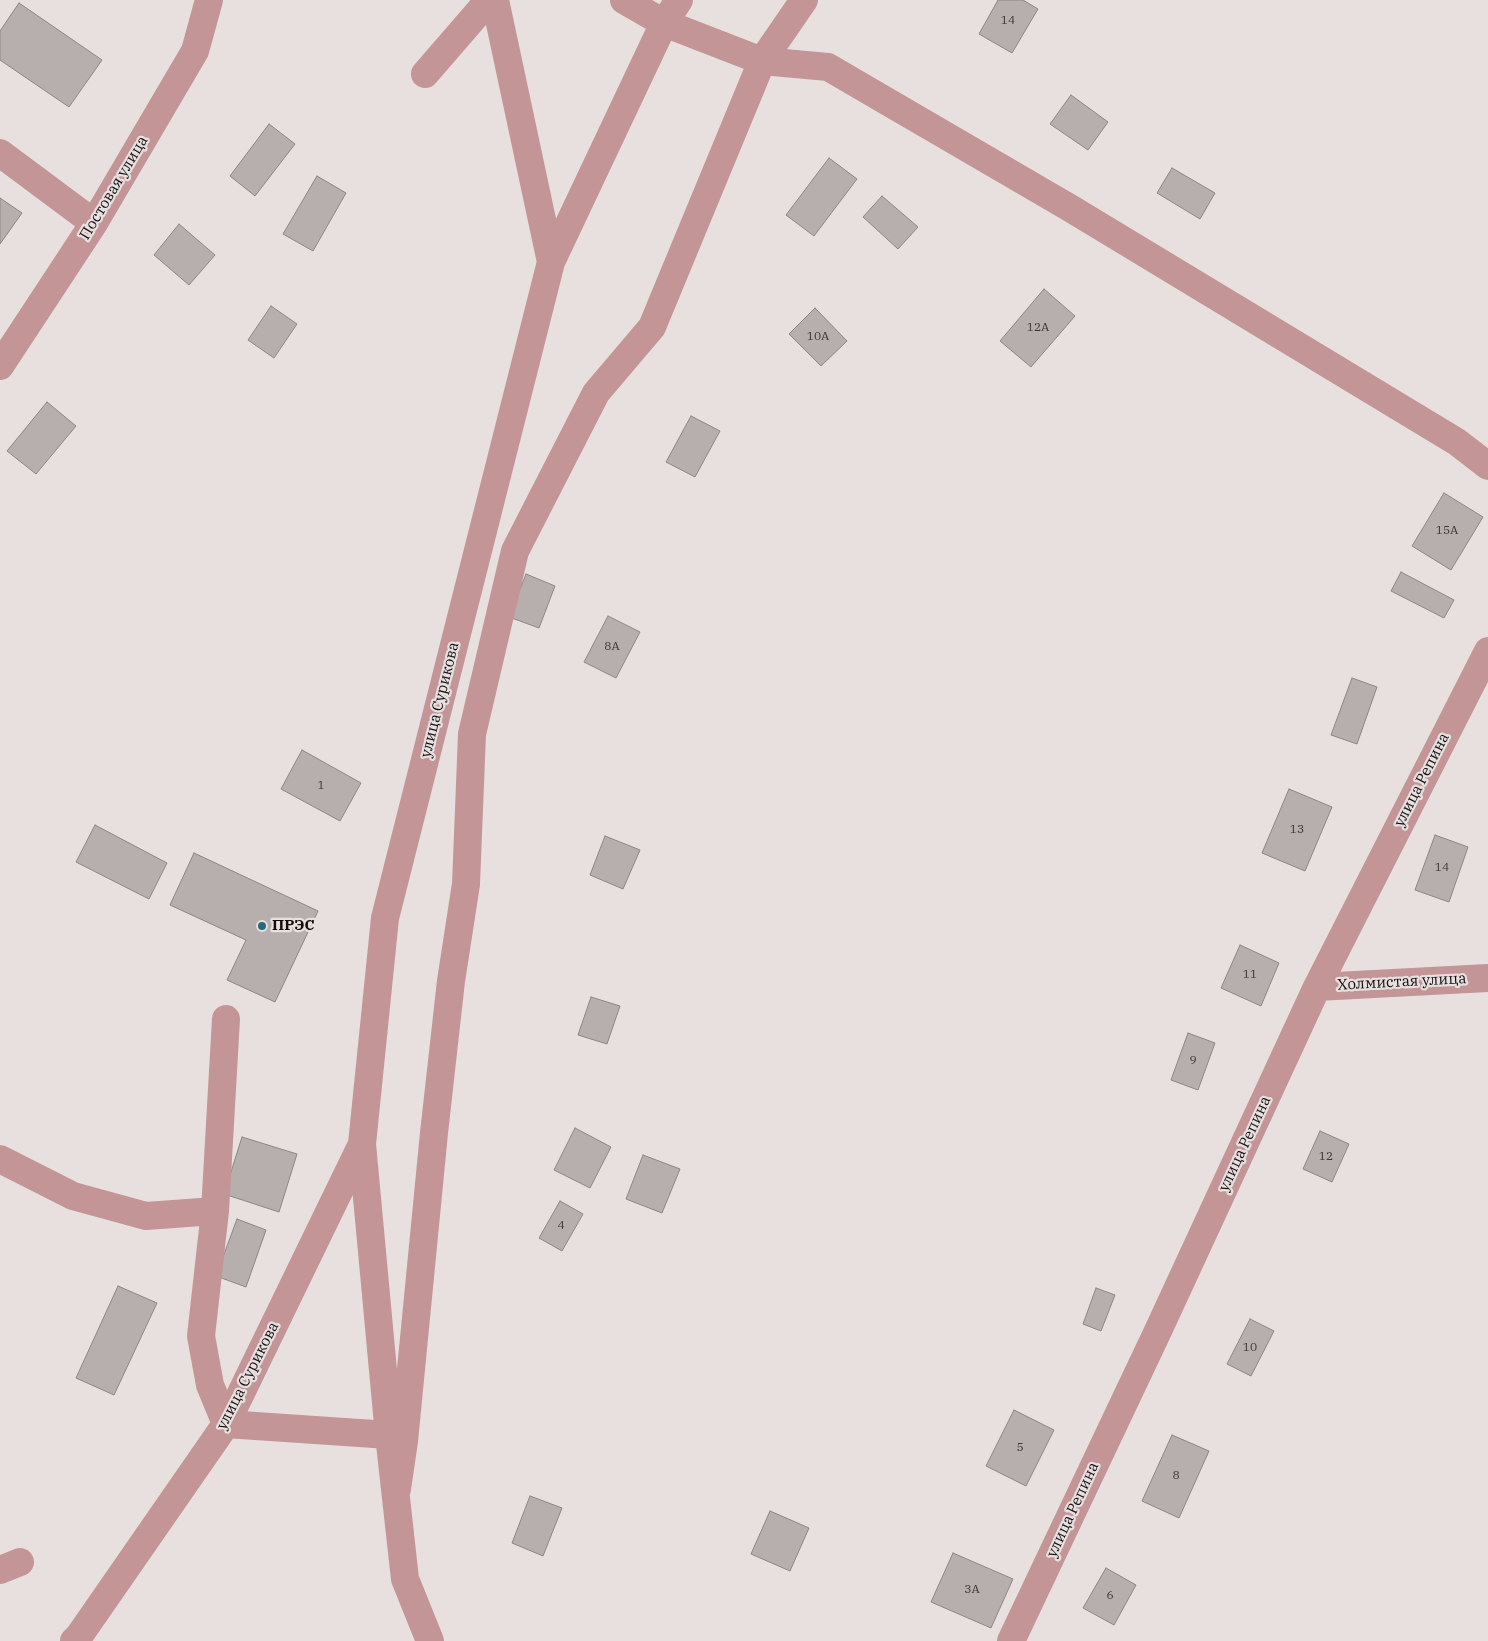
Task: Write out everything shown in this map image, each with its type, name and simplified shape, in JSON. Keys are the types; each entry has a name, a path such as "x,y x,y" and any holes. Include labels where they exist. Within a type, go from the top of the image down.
{"street":[{"name":"Постовая улица","path":"0,366 94,223 194,51 209,0"},
{"path":"425,74 489,0"},
{"path":"495,0 551,262"},
{"path":"624,0 664,23 762,61 828,67 1087,218 1456,442 1488,466"},
{"name":"улица Сурикова","path":"430,1641 405,1578 389,1435 362,1144 385,918 551,262 664,23 679,0"},
{"path":"396,1489 404,1441 446,1019 466,884 472,734 516,551 596,394 652,327 762,61 804,0"},
{"path":"0,152 94,223"},
{"name":"улица Репина","path":"1011,1641 1157,1333 1317,987 1488,651"},
{"name":"Холмистая улица","path":"1317,987 1488,978"},
{"path":"226,1019 215,1211 201,1336 210,1385 226,1424 389,1435"},
{"name":"улица Сурикова","path":"74,1641 226,1424 362,1144"},
{"path":"0,1159 73,1196 146,1216 215,1211"}],"building":[{"path":"998,0 1023,0 1038,9 1012,53 979,34"},
{"path":"19,3 102,60 69,107 0,60 0,31"},
{"path":"1071,95 1108,122 1088,150 1050,124"},
{"path":"269,124 295,144 255,196 230,176"},
{"path":"829,158 857,179 814,236 786,215"},
{"path":"1172,168 1215,193 1200,219 1157,193"},
{"path":"317,176 346,193 313,251 283,234"},
{"path":"882,196 918,227 898,249 863,217"},
{"path":"0,198 22,213 0,244"},
{"path":"179,224 215,255 189,285 154,255"},
{"path":"1044,289 1075,316 1031,367 1000,341"},
{"path":"271,306 297,324 274,358 248,340"},
{"path":"815,308 847,341 821,366 789,334"},
{"path":"47,402 76,426 36,474 7,451"},
{"path":"691,416 720,431 695,477 666,462"},
{"path":"1444,493 1483,517 1451,570 1412,546"},
{"path":"1401,572 1454,600 1444,618 1391,591"},
{"path":"526,574 555,586 539,628 509,617"},
{"path":"608,616 640,632 616,678 584,662"},
{"path":"1352,678 1377,687 1357,744 1331,735"},
{"path":"302,750 361,783 340,821 281,789"},
{"path":"1289,789 1332,807 1305,871 1262,853"},
{"path":"95,825 167,863 149,899 76,862"},
{"path":"1435,835 1468,847 1449,902 1415,890"},
{"path":"605,836 640,850 623,889 590,875"},
{"name":"ПРЭС","path":"194,853 318,911 275,1002 227,980 246,940 170,905"},
{"path":"1240,945 1279,963 1261,1006 1221,988"},
{"path":"591,997 620,1006 607,1044 578,1035"},
{"path":"1188,1033 1215,1043 1198,1090 1171,1080"},
{"path":"575,1128 611,1147 590,1188 554,1170"},
{"path":"1320,1131 1349,1144 1332,1182 1303,1169"},
{"path":"242,1137 297,1154 279,1212 224,1194"},
{"path":"643,1155 680,1169 662,1213 626,1199"},
{"path":"560,1201 583,1214 562,1251 539,1238"},
{"path":"237,1219 266,1230 246,1287 216,1276"},
{"path":"118,1286 157,1303 114,1395 76,1378"},
{"path":"1096,1288 1115,1295 1101,1331 1083,1324"},
{"path":"1250,1319 1274,1331 1251,1376 1227,1364"},
{"path":"1014,1410 1054,1430 1026,1486 986,1466"},
{"path":"1172,1435 1209,1451 1179,1518 1142,1501"},
{"path":"530,1496 562,1508 543,1556 512,1543"},
{"path":"770,1511 809,1528 790,1571 751,1554"},
{"path":"953,1553 1013,1579 991,1628 931,1602"},
{"path":"1106,1568 1136,1585 1114,1625 1083,1608"}],"place":[{"name":"ПРЭС","path":"262,926"}]}
